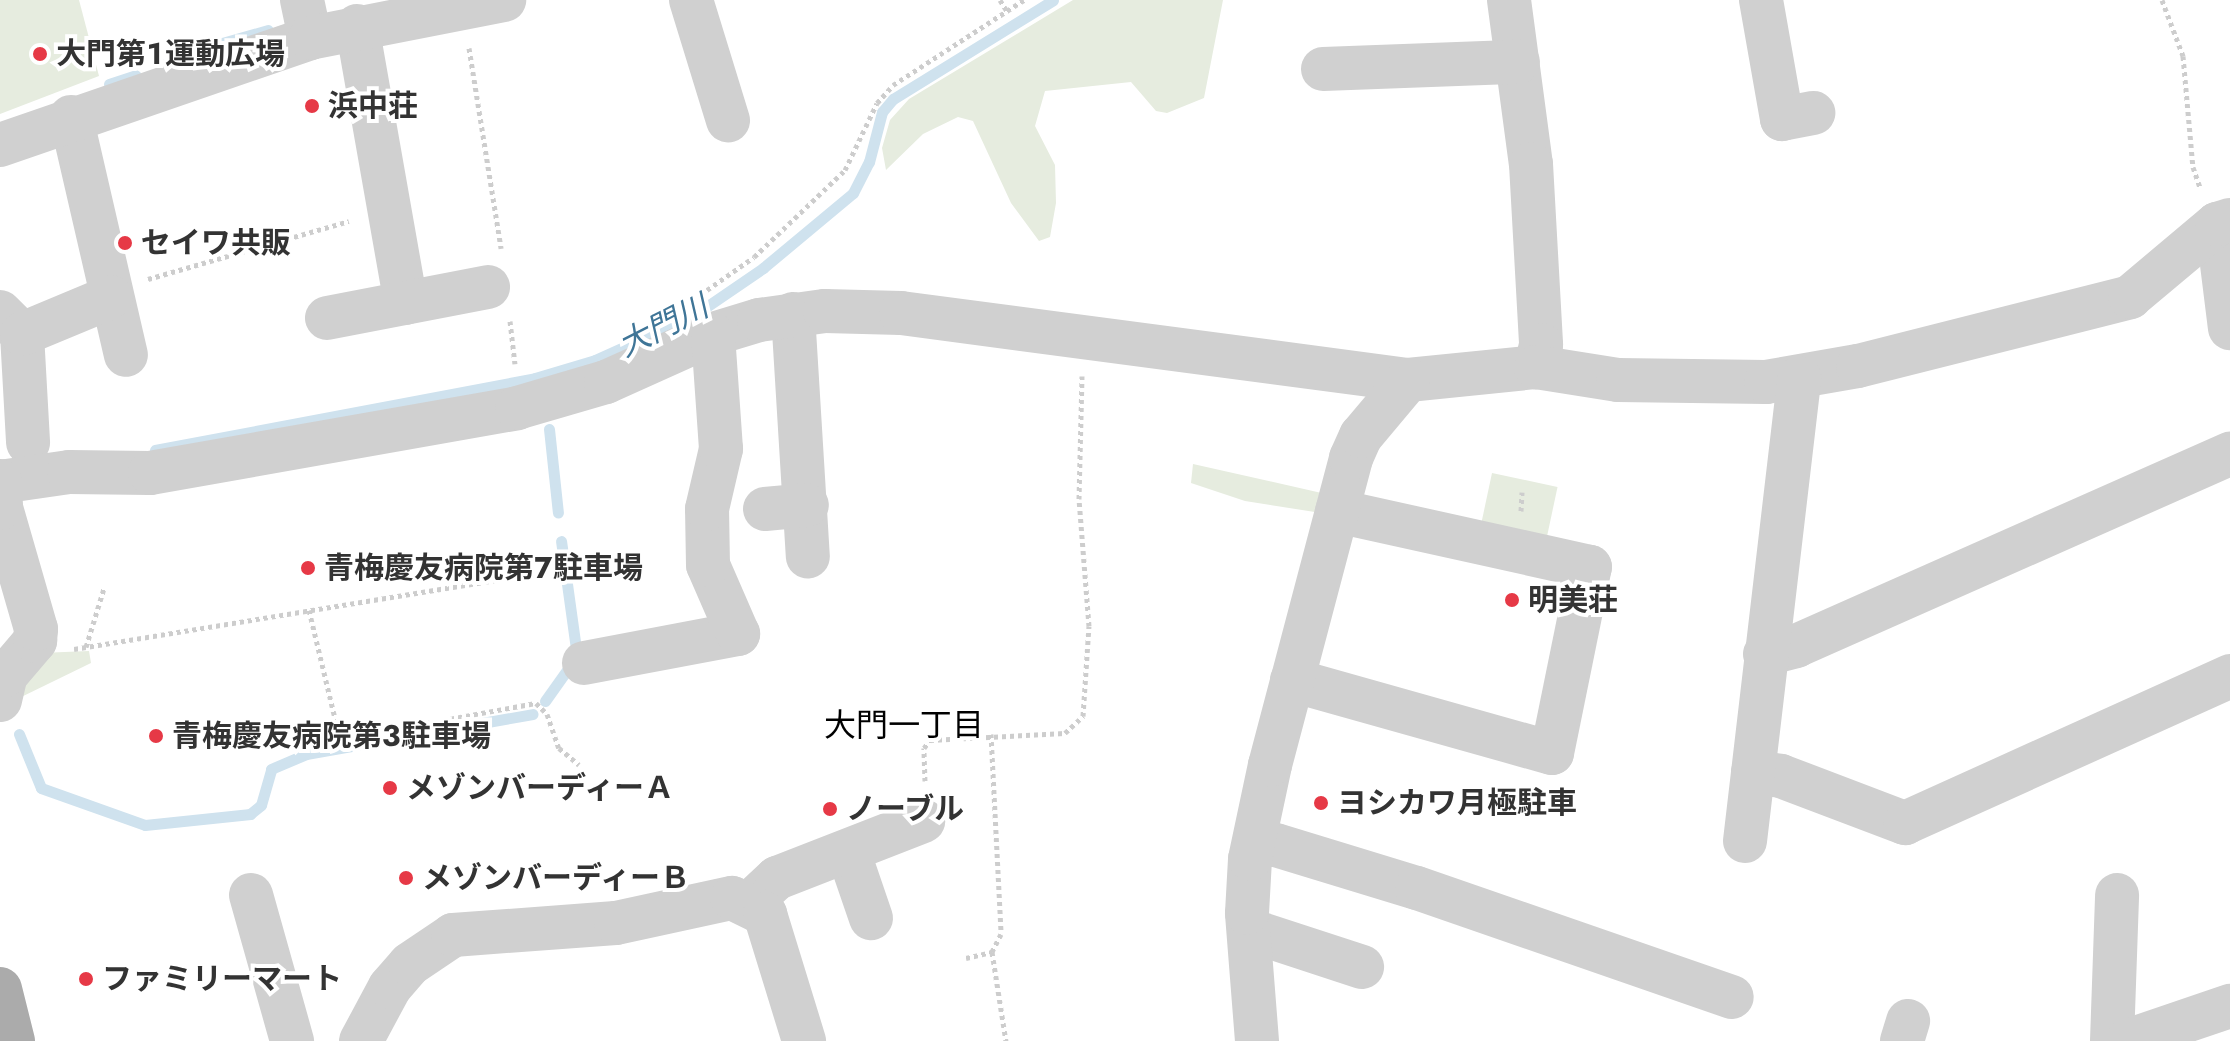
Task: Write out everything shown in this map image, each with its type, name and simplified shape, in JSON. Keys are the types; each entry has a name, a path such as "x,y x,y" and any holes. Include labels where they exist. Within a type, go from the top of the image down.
{"main road":[{"path":"0,989 13,1041"}],"street":[{"path":"691,0 728,120"},
{"path":"1509,0 1535,226 1541,345 1536,367"},
{"path":"1761,0 1782,119 1813,113"},
{"path":"0,145 306,19 357,26 416,7 483,3"},
{"path":"357,26 406,303"},
{"path":"1351,62 1518,62"},
{"path":"71,117 126,355"},
{"path":"2224,222 2230,328"},
{"path":"0,719 6,675 35,641 1,508 0,482 69,472 150,473 517,408 606,382 704,316 886,312 1408,380 1536,367 1618,380 1704,385 1799,378 2130,297 2224,222"},
{"path":"327,318 499,284"},
{"path":"28,443 11,323 111,297"},
{"path":"793,314 786,507 808,557"},
{"path":"584,663 738,634 708,565 707,509 721,449 704,316"},
{"path":"1745,841 1799,378"},
{"path":"1257,1041 1249,930 1255,844 1292,680 1337,511 1361,436 1408,380"},
{"path":"1765,654 1796,646 2230,454"},
{"path":"1292,680 1552,753 1590,567 1337,511"},
{"path":"1753,772 1781,776 1905,823 2230,676"},
{"path":"750,903 777,878 923,821"},
{"path":"1255,844 1276,845 1403,883 1609,972 1732,997"},
{"path":"848,851 871,918"},
{"path":"251,895 292,1041"},
{"path":"2112,1041 2117,895"},
{"path":"361,1041 400,976 431,946 453,935 616,923 732,898 750,903 765,914 804,1041"},
{"path":"1249,930 1362,967"},
{"path":"2127,1041 2226,1016"}],"path":[{"path":"1000,0 1007,11"},
{"path":"704,316 754,257 845,170 877,103 893,85 1024,0"},
{"path":"2162,0 2183,56 2193,167 2224,222"},
{"path":"483,3 499,284 515,364"},
{"path":"111,297 123,287 389,211"},
{"path":"923,821 924,748 930,740 991,734 1065,733 1083,716 1089,626 1079,499 1083,337"},
{"path":"35,641 56,650 86,647 544,572"},
{"path":"86,647 104,588"},
{"path":"309,610 340,739 536,703 547,714 559,748 579,765"},
{"path":"991,734 1001,934 992,952 1006,1041"},
{"path":"966,958 992,952"}],"shaded area":[{"name":"大門第１運動広場","path":"0,0 79,0 99,76 0,114"},
{"path":"1073,0 1223,0 1204,98 1167,113 1156,111 1131,82 1045,91 1035,126 1055,165 1056,203 1050,237 1039,241 1011,203 973,121 958,117 923,134 886,170 882,148 890,120 909,99"},
{"path":"1193,464 1326,494 1321,513 1245,501 1191,483"},
{"path":"1492,473 1558,487 1546,542 1480,528"},
{"path":"89,651 91,663 13,701 40,653"}],"waterway":[{"name":"大門川","path":"155,450 535,378 595,360 693,316 763,268 853,193 869,162 882,112 893,99 1053,0"},
{"path":"215,45 268,30"},
{"path":"165,64 185,56"},
{"path":"109,84 136,75"},
{"path":"549,429 558,513"},
{"path":"545,701 577,656 561,541"},
{"path":"19,734 41,788 145,825 250,814 261,805 271,769 306,754 532,714"}],"place":[{"name":"大門第１運動広場","path":"40,54"},
{"name":"浜中荘","path":"312,106"},
{"name":"セイワ共販","path":"125,243"},
{"name":"青梅慶友病院第７駐車場","path":"308,568"},
{"name":"明美荘","path":"1512,600"},
{"name":"青梅慶友病院第３駐車場","path":"156,736"},
{"name":"メゾンバーディーＡ","path":"390,788"},
{"name":"ヨシカワ月極駐車","path":"1321,803"},
{"name":"ノーブル","path":"830,809"},
{"name":"メゾンバーディーＢ","path":"406,878"},
{"name":"ファミリーマート","path":"86,979"}],"district":[{"name":"大門一丁目","path":"904,725"}]}
